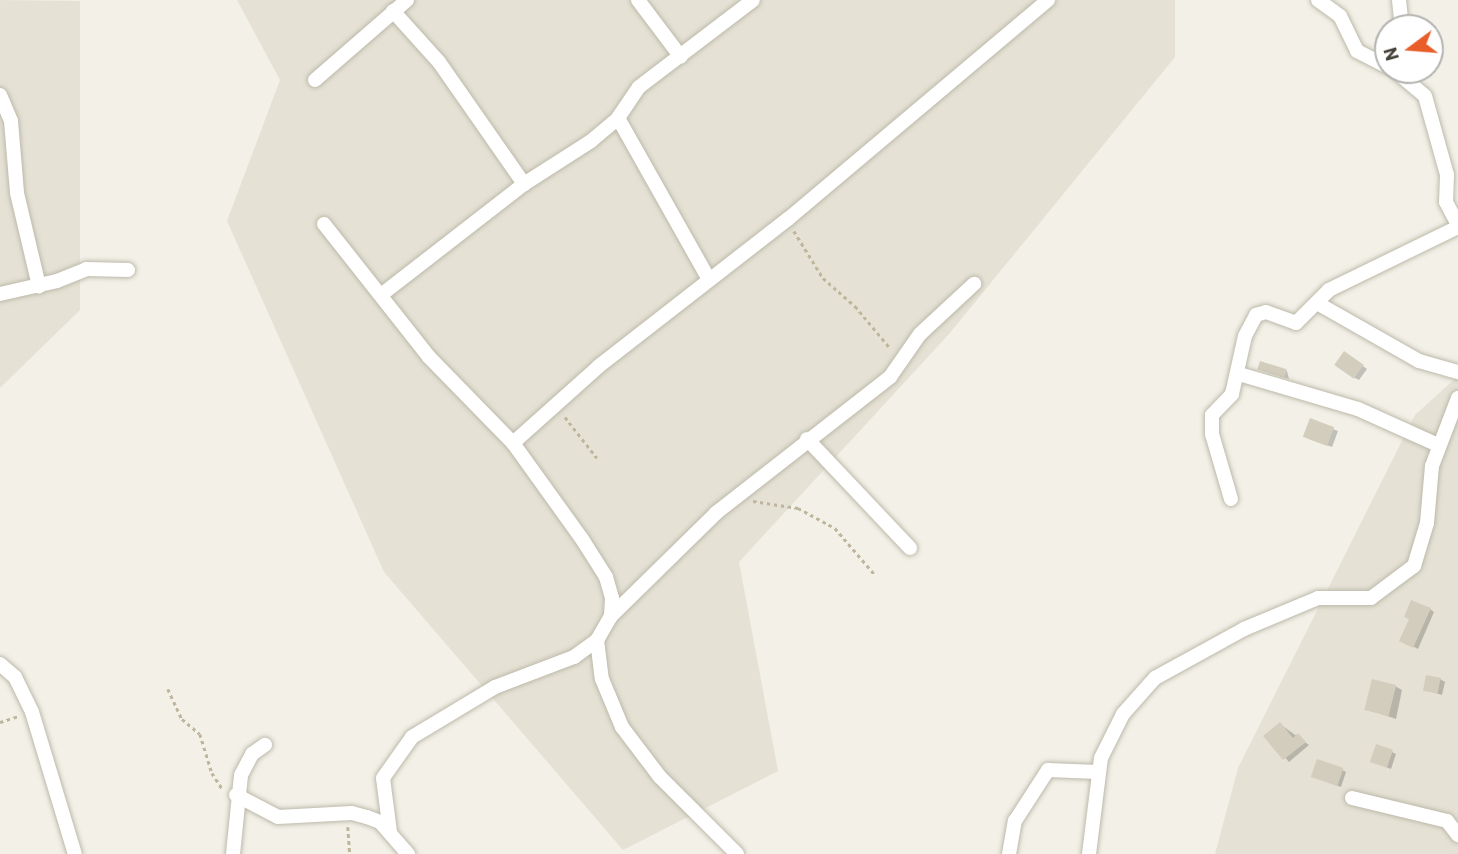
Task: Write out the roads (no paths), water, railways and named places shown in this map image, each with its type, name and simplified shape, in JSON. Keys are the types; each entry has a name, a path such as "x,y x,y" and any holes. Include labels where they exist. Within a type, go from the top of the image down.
{"street":[{"path":"638,0 681,57"},
{"path":"381,295 524,184 551,170 618,118 639,86 681,57 753,0"},
{"path":"513,443 708,278 788,219 1048,0"},
{"path":"1318,0 1340,16 1357,51 1374,60"},
{"path":"315,80 399,4 524,184"},
{"path":"1231,499 1211,424 1212,415 1232,394 1239,374 1245,337 1256,315 1266,312 1296,323 1329,290 1458,226 1446,202 1447,175 1425,96 1413,84"},
{"path":"0,95 11,121 17,193 39,286"},
{"path":"618,118 708,278"},
{"path":"324,224 459,392 513,443 606,577 612,598 611,616"},
{"path":"0,294 39,286 86,270 128,270"},
{"path":"390,832 383,778 412,737 495,687 574,657 597,640 611,616 731,501 807,439 890,377 920,334 974,284"},
{"path":"1317,303 1412,358 1458,372"},
{"path":"1239,374 1358,410 1438,445"},
{"path":"1089,854 1098,772 1109,736 1123,713 1170,667 1318,598 1371,598 1409,572 1422,545 1438,445 1458,398"},
{"path":"807,439 910,548"},
{"path":"597,640 602,679 622,727 660,777 737,854"},
{"path":"0,664 15,677 32,712 75,854"},
{"path":"233,854 236,795 246,762 265,745"},
{"path":"1009,854 1016,821 1048,770 1098,772"},
{"path":"236,795 278,817 347,813 380,822 408,854"},
{"path":"1352,798 1447,821 1458,835"}]}
